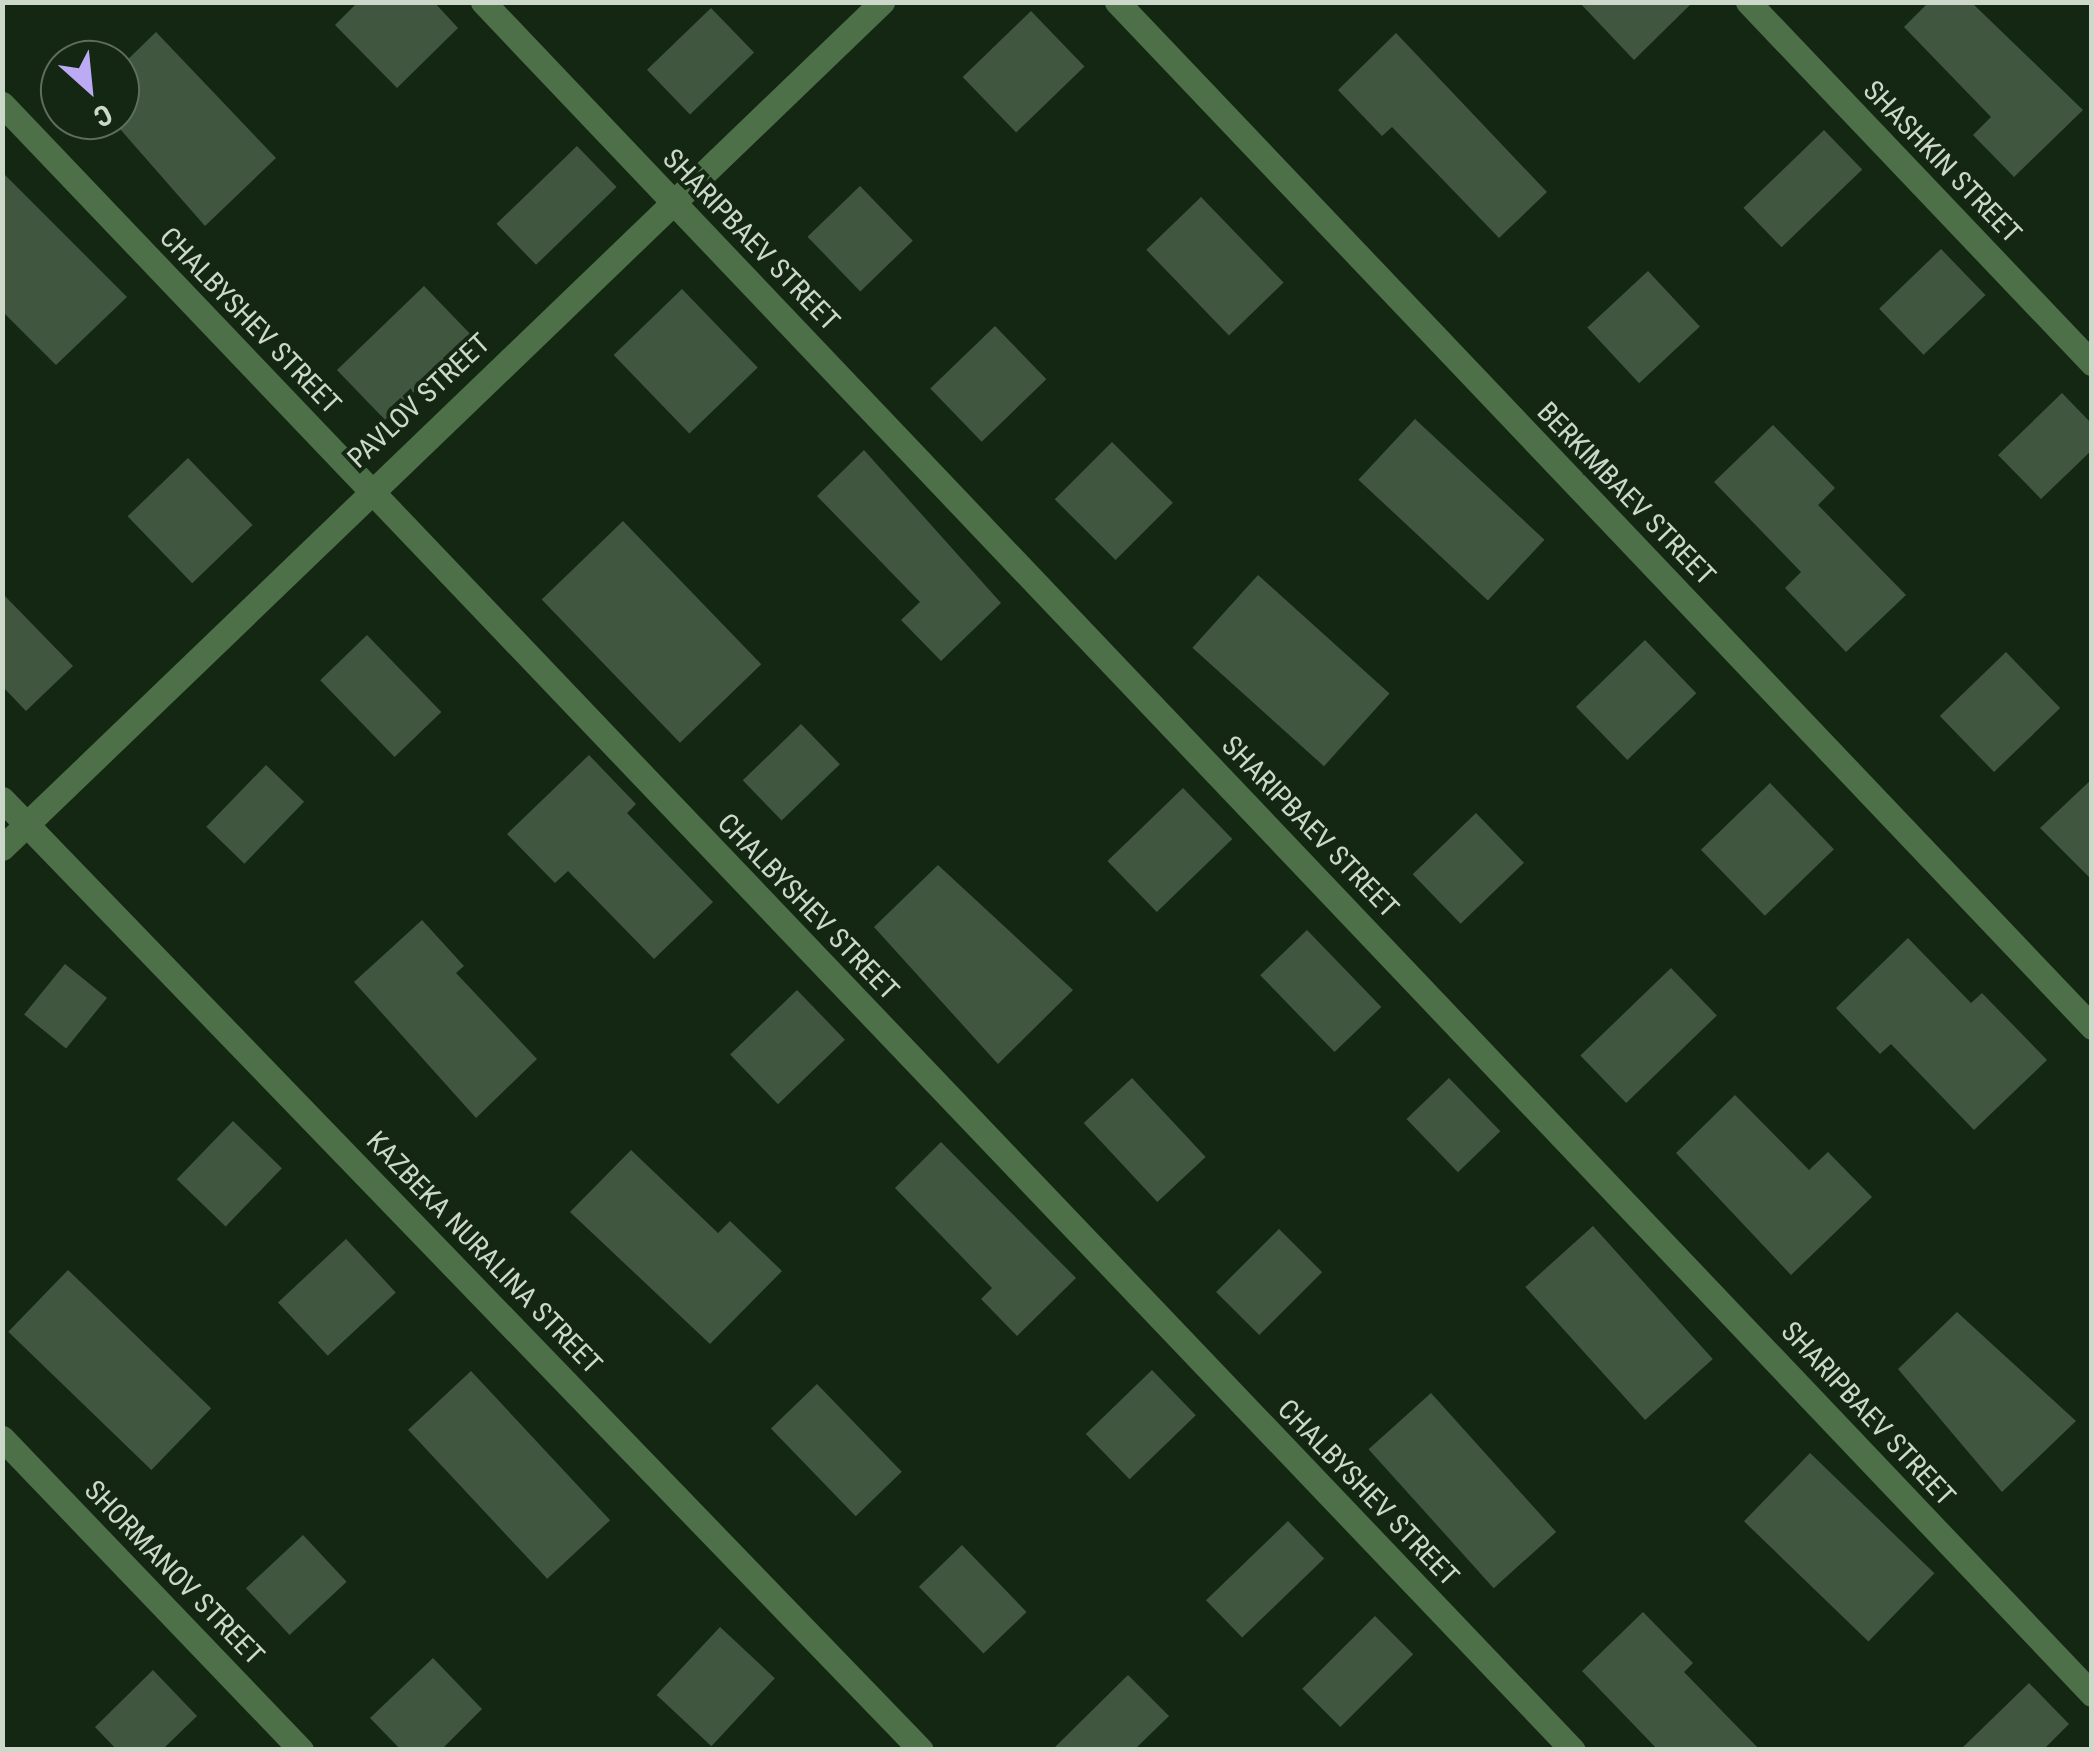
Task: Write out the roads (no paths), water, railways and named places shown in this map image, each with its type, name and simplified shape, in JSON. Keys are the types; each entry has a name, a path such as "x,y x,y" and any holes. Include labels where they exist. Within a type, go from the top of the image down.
{"street":[{"name":"SHARIPBAEV STREET","path":"483,2 2092,1694"},
{"name":"PAVLOV STREET","path":"2,848 369,490 882,2"},
{"name":"BERKIMBAEV STREET","path":"1118,2 2092,1027"},
{"name":"SHASHKIN STREET","path":"1748,2 2092,363"},
{"name":"CHALBYSHEV STREET","path":"2,104 1573,1750"},
{"name":"KAZBEKA NURALINA STREET","path":"2,799 921,1750"},
{"name":"SHORMANOV STREET","path":"2,1438 301,1750"}]}
